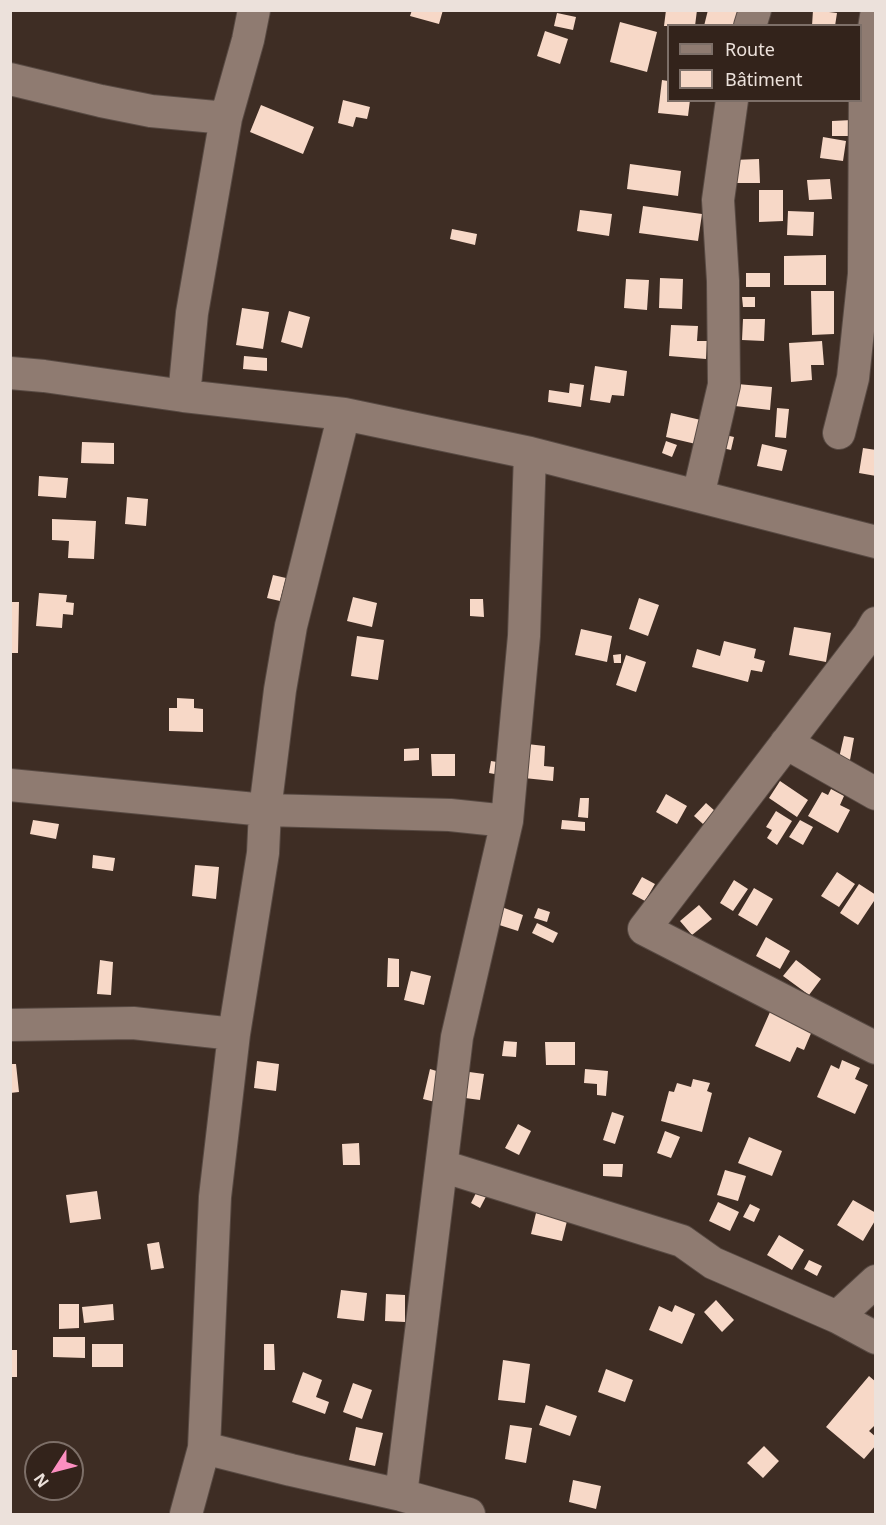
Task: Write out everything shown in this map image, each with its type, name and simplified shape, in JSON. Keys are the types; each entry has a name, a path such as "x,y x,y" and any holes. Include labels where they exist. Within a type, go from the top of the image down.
{"street":[{"path":"183,396 192,313 226,118 254,10"},
{"path":"839,433 853,378 864,274 865,85 876,16"},
{"path":"10,79 151,111 226,118"},
{"path":"698,496 724,385 723,281 718,200 732,102"},
{"path":"10,373 344,414 530,453 876,542"},
{"path":"186,1515 204,1448 215,1197 234,1034 262,853 280,690 291,626 344,414"},
{"path":"401,1495 457,1037 507,821 524,636 530,453"},
{"path":"876,623 644,929 876,1048"},
{"path":"786,743 876,794"},
{"path":"10,785 265,810 450,815 507,821"},
{"path":"10,1025 133,1023 234,1034"},
{"path":"442,1166 682,1241 713,1263 837,1317 876,1338"},
{"path":"837,1317 876,1281"},
{"path":"204,1448 401,1495 469,1515"}],"building":[{"path":"412,10 443,10 439,24 410,16"},
{"path":"666,10 697,10 695,24 667,24 664,26"},
{"path":"708,10 740,10 736,24 704,24"},
{"path":"813,10 837,13 835,24 812,24"},
{"path":"557,13 576,17 573,30 554,26"},
{"path":"620,22 657,32 647,72 610,62"},
{"path":"545,31 568,39 560,64 537,56"},
{"path":"662,80 667,81 667,102 690,102 688,116 658,113"},
{"path":"343,100 370,107 367,119 356,117 353,127 338,123"},
{"path":"261,105 314,127 303,154 250,132"},
{"path":"852,120 852,136 832,136 832,121"},
{"path":"823,137 846,141 843,161 820,158"},
{"path":"759,159 760,183 734,183 733,160"},
{"path":"630,164 681,171 678,196 627,189"},
{"path":"830,179 832,199 809,200 807,180"},
{"path":"759,190 783,190 783,221 759,222"},
{"path":"643,206 702,214 698,241 639,233"},
{"path":"580,210 612,214 609,236 577,231"},
{"path":"788,211 814,212 813,236 787,235"},
{"path":"452,229 477,234 475,245 450,239"},
{"path":"826,255 826,285 784,285 784,256"},
{"path":"746,273 770,273 770,287 746,287"},
{"path":"660,278 683,279 682,309 659,308"},
{"path":"626,279 649,280 647,310 624,308"},
{"path":"811,291 834,291 834,334 812,335"},
{"path":"742,297 755,297 755,307 743,307"},
{"path":"242,308 269,312 263,349 236,345"},
{"path":"289,311 310,317 302,348 281,342"},
{"path":"743,319 765,319 764,341 742,340"},
{"path":"671,325 698,326 697,341 707,341 706,359 669,356"},
{"path":"822,341 824,365 811,365 812,380 791,382 789,343"},
{"path":"244,356 267,358 267,371 243,369"},
{"path":"595,366 627,371 624,396 612,395 610,403 590,400"},
{"path":"570,383 584,385 581,407 548,402 549,390 569,393"},
{"path":"737,384 772,387 770,410 735,406"},
{"path":"777,408 789,409 786,438 775,437"},
{"path":"671,413 705,421 700,445 666,437"},
{"path":"721,434 734,437 731,450 718,447"},
{"path":"666,441 677,445 672,457 662,453"},
{"path":"82,442 114,443 114,464 81,463"},
{"path":"762,444 787,450 782,471 757,466"},
{"path":"863,448 876,450 876,476 859,473"},
{"path":"39,476 68,478 66,498 38,496"},
{"path":"127,497 148,499 146,526 125,524"},
{"path":"52,519 96,521 94,559 68,558 69,541 52,540"},
{"path":"273,575 286,578 280,601 267,598"},
{"path":"39,593 67,595 66,602 74,603 73,615 63,614 62,628 36,626"},
{"path":"353,597 377,603 372,627 347,621"},
{"path":"639,598 659,605 648,636 629,629"},
{"path":"470,599 483,599 484,617 470,616"},
{"path":"10,602 19,602 18,653 10,653"},
{"path":"794,627 831,633 826,662 789,655"},
{"path":"581,629 612,636 607,662 575,655"},
{"path":"357,636 384,640 378,680 351,676"},
{"path":"724,641 756,649 754,658 765,661 762,672 751,670 748,682 692,667 697,649 720,656"},
{"path":"621,654 621,663 614,663 613,655"},
{"path":"626,655 646,662 636,692 616,685"},
{"path":"177,698 194,699 194,708 203,709 203,732 169,731 169,708 177,708"},
{"path":"844,736 854,738 850,760 839,758"},
{"path":"527,744 545,746 544,766 554,767 553,781 524,778"},
{"path":"419,748 419,760 404,761 404,749"},
{"path":"431,754 455,754 455,776 432,776"},
{"path":"491,761 503,763 500,775 489,773"},
{"path":"780,781 808,800 797,817 769,798"},
{"path":"831,789 844,796 840,805 850,810 838,833 808,816 822,792 828,795"},
{"path":"666,794 687,806 677,824 656,812"},
{"path":"580,798 589,798 588,818 578,817"},
{"path":"706,803 715,811 703,824 694,816"},
{"path":"776,811 792,821 777,845 767,838 772,830 766,827"},
{"path":"33,820 59,824 56,839 30,834"},
{"path":"562,820 585,822 585,831 561,829"},
{"path":"800,820 813,827 803,845 789,837"},
{"path":"93,855 115,858 113,871 92,868"},
{"path":"195,865 219,867 216,899 192,896"},
{"path":"837,872 855,884 839,907 821,896"},
{"path":"642,877 655,884 645,901 632,894"},
{"path":"734,880 748,889 733,911 720,903"},
{"path":"859,884 876,895 876,898 858,925 840,913"},
{"path":"754,888 773,899 757,926 738,915"},
{"path":"699,905 712,919 692,935 680,921"},
{"path":"499,906 523,915 518,931 493,923"},
{"path":"538,908 550,912 547,922 534,918"},
{"path":"537,923 558,933 553,943 532,933"},
{"path":"766,937 790,951 780,969 756,956"},
{"path":"388,958 399,959 399,987 387,987"},
{"path":"100,960 113,962 111,995 97,994"},
{"path":"796,960 821,979 809,995 783,976"},
{"path":"411,971 431,976 424,1005 404,1000"},
{"path":"770,1012 812,1031 804,1050 797,1047 790,1062 755,1046"},
{"path":"504,1041 517,1042 516,1057 502,1056"},
{"path":"545,1042 575,1042 575,1065 546,1065"},
{"path":"842,1060 860,1068 855,1079 868,1085 855,1114 817,1097 831,1065 839,1069"},
{"path":"257,1061 279,1064 276,1091 254,1088"},
{"path":"10,1064 16,1064 19,1092 10,1093"},
{"path":"430,1069 443,1073 435,1102 423,1099"},
{"path":"585,1069 608,1071 606,1096 597,1095 597,1084 584,1083"},
{"path":"462,1071 484,1074 480,1100 458,1097"},
{"path":"693,1079 710,1083 707,1091 712,1093 702,1132 661,1121 669,1091 674,1092 677,1083 691,1087"},
{"path":"612,1112 624,1116 615,1144 603,1140"},
{"path":"518,1124 531,1131 519,1155 505,1148"},
{"path":"665,1131 680,1137 671,1158 657,1153"},
{"path":"749,1137 782,1151 772,1176 738,1163"},
{"path":"359,1143 360,1165 343,1165 342,1144"},
{"path":"603,1164 623,1164 622,1177 603,1176"},
{"path":"725,1170 746,1176 738,1201 717,1195"},
{"path":"481,1183 491,1187 480,1208 471,1203"},
{"path":"97,1191 101,1219 70,1223 66,1195"},
{"path":"853,1200 876,1213 876,1219 863,1241 837,1225"},
{"path":"718,1202 739,1212 730,1231 709,1221"},
{"path":"750,1204 760,1209 754,1222 743,1217"},
{"path":"536,1213 567,1221 562,1241 531,1234"},
{"path":"779,1235 804,1250 792,1270 767,1255"},
{"path":"159,1242 164,1268 151,1270 147,1244"},
{"path":"809,1260 822,1266 817,1276 804,1269"},
{"path":"341,1290 367,1293 364,1321 337,1318"},
{"path":"386,1294 405,1295 405,1322 385,1321"},
{"path":"716,1300 734,1320 722,1332 704,1312"},
{"path":"59,1304 79,1304 79,1328 59,1329"},
{"path":"113,1304 114,1320 84,1323 82,1307"},
{"path":"675,1305 695,1314 682,1344 649,1330 659,1306 672,1312"},
{"path":"53,1337 85,1337 85,1358 53,1357"},
{"path":"92,1344 123,1344 123,1367 92,1367"},
{"path":"264,1344 274,1344 275,1370 264,1370"},
{"path":"10,1350 17,1350 17,1377 10,1377"},
{"path":"503,1360 530,1364 525,1403 498,1400"},
{"path":"606,1369 633,1380 625,1402 598,1392"},
{"path":"303,1372 322,1380 316,1397 329,1402 325,1414 292,1402"},
{"path":"869,1376 876,1382 876,1424 869,1431 876,1437 876,1445 864,1459 826,1427"},
{"path":"353,1383 372,1390 362,1419 343,1412"},
{"path":"546,1405 577,1416 570,1436 539,1425"},
{"path":"510,1425 532,1428 526,1463 505,1459"},
{"path":"356,1427 383,1433 375,1466 349,1460"},
{"path":"764,1446 779,1461 763,1478 747,1463"},
{"path":"573,1480 601,1486 596,1509 569,1502"}]}
